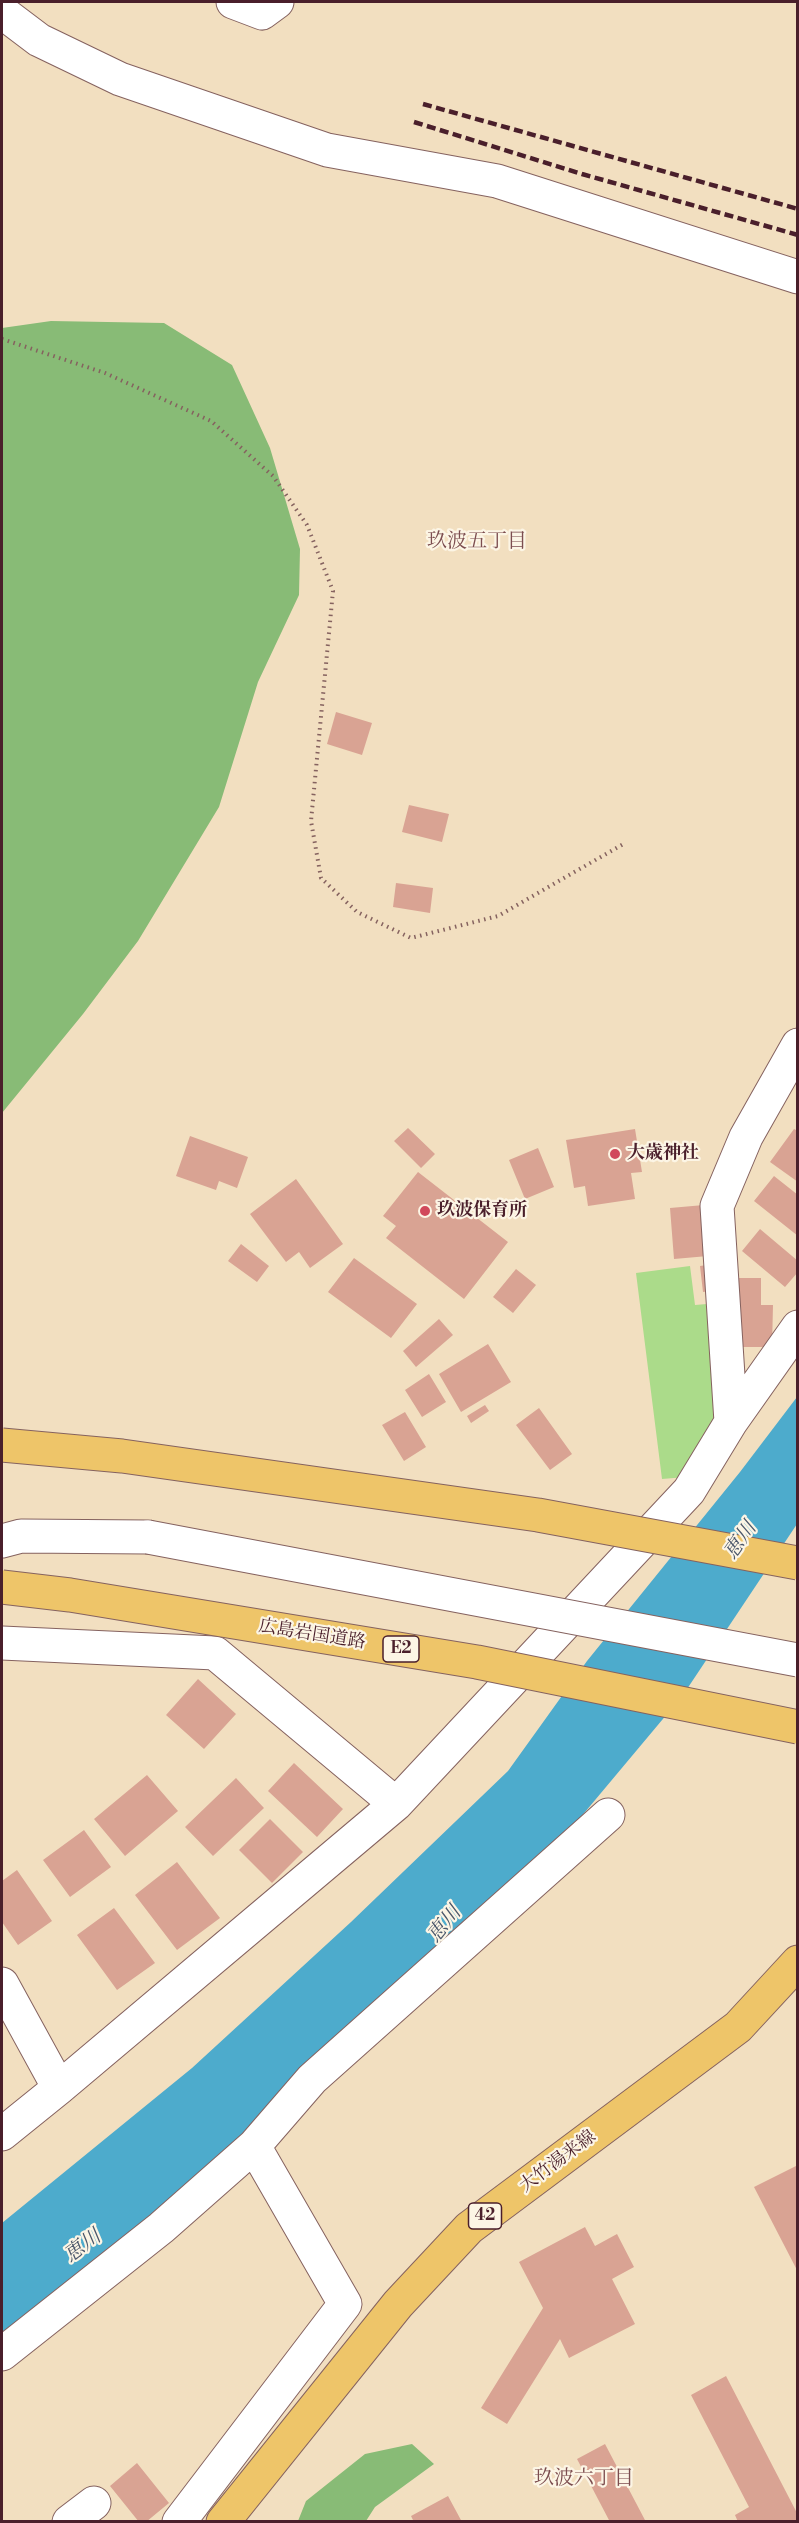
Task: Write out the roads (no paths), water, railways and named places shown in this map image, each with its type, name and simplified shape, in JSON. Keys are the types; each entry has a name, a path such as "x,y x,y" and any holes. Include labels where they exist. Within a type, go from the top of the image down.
{"main road":[{"path":"2,1445 122,1456 538,1515 798,1563"},
{"name":"広島岩国道路","path":"2,1587 81,1597 477,1662 798,1727"},
{"name":"大竹湯来線","path":"223,2522 398,2304 469,2228 738,2027 798,1962"}],"street":[{"path":"233,2 262,13 277,2"},
{"path":"2,12 39,40 120,79 327,150 497,181 798,277"},
{"path":"731,1422 717,1206 746,1137 798,1045"},
{"path":"2,2134 396,1804 689,1491 731,1422 798,1327"},
{"path":"2,1540 21,1536 148,1537 798,1660"},
{"path":"2,1643 215,1653 396,1804"},
{"path":"2,2354 161,2228 255,2146 312,2079 608,1815"},
{"path":"2,1984 59,2088"},
{"path":"179,2522 345,2304 255,2146"}],"water":[{"name":"恵川","path":"797,1397 797,1524 683,1695 539,1867 370,2032 2,2351 2,2223 192,2068 351,1922 508,1771 587,1661 740,1472"}],"railway":[{"path":"423,104 798,209"},
{"path":"414,122 582,174 798,235"}],"place":[{"name":"大歳神社","path":"615,1154"},
{"name":"玖波保育所","path":"425,1211"}],"district":[{"name":"玖波五丁目","path":"477,542"},
{"name":"玖波六丁目","path":"584,2479"}]}
